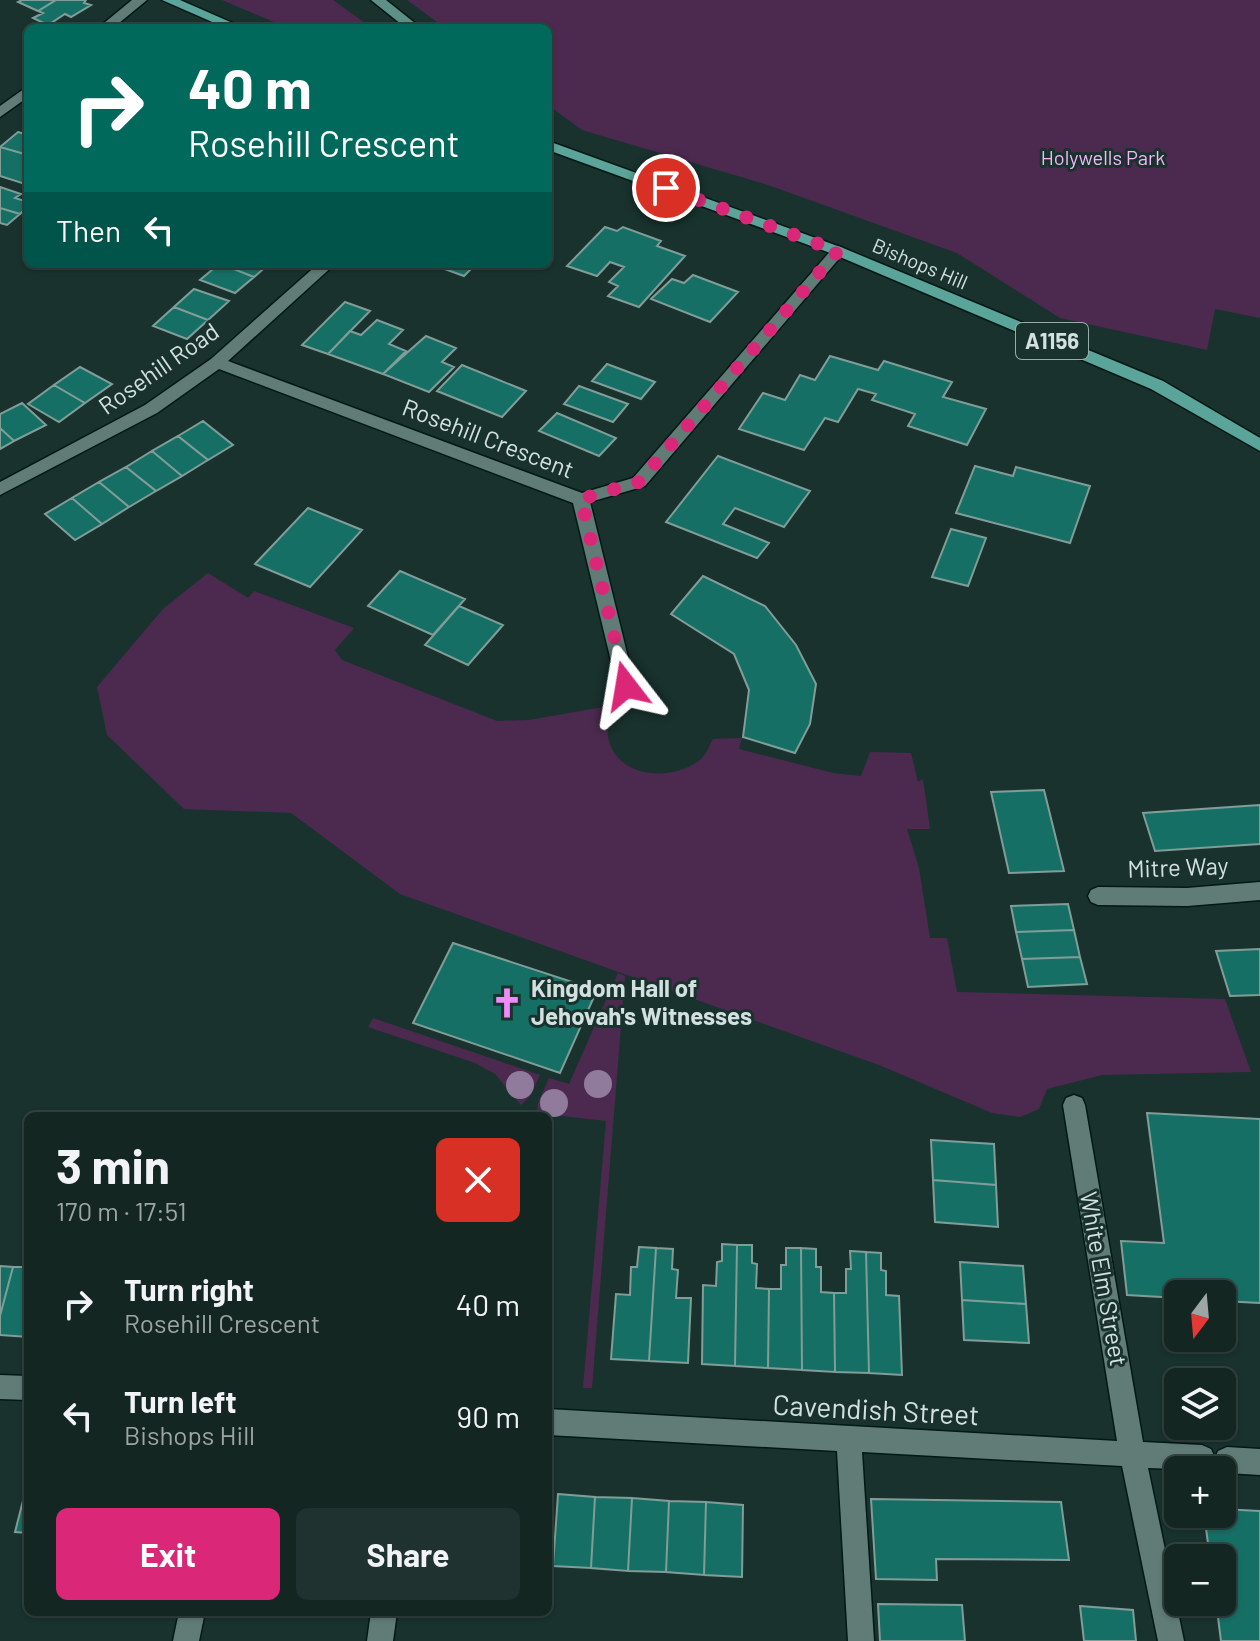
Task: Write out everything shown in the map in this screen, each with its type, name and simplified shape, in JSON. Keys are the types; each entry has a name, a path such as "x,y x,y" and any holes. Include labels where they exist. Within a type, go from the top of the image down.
{"main road":[{"path":"169,0 227,24"},
{"name":"Bishops Hill","path":"552,146 838,251 1157,385 1260,445"}],"street":[{"path":"110,24 140,0"},
{"path":"378,0 409,24"},
{"path":"0,113 24,93"},
{"name":"Rosehill Crescent","path":"217,363 581,499 639,482 838,251"},
{"name":"Rosehill Road","path":"0,489 151,409 217,363 323,268"},
{"path":"581,499 626,686"},
{"name":"Mitre Way","path":"1098,896 1187,897 1260,891"},
{"name":"White Elm Street","path":"1074,1105 1132,1452 1171,1641"},
{"path":"0,1387 24,1388"},
{"name":"Cavendish Street","path":"552,1422 1132,1452 1260,1462"},
{"path":"849,1439 861,1641"},
{"path":"186,1641 191,1616"},
{"path":"380,1641 383,1616"}],"green space":[{"path":"222,0 333,0 366,24 279,24"},
{"name":"Holywells Park","path":"407,0 1260,0 1260,318 1215,309 1207,350 1060,318 957,253 768,185 582,130 552,108 552,24 440,24"},
{"path":"208,573 248,598 254,591 354,628 335,650 342,660 497,721 529,720 609,706 608,733 612,749 619,759 641,771 666,773 690,766 702,758 713,739 742,738 739,749 833,773 861,776 870,752 911,753 918,782 923,779 930,829 907,829 919,868 930,938 947,938 957,992 1225,999 1251,1072 1102,1075 1047,1089 1039,1109 1020,1117 992,1113 879,1065 400,894 291,813 184,809 107,735 97,687 163,609"},
{"path":"618,973 625,976 592,1388 583,1388 606,1121 537,1112 549,1078 569,1084"},
{"path":"373,1018 540,1075 530,1096 521,1105 495,1074 475,1063 368,1027"}],"building":[{"path":"56,0 38,11 18,2"},
{"path":"56,0 86,0 84,3 91,5 71,17 65,14 50,24 33,18 43,13 38,11"},
{"path":"18,132 24,134 24,154 0,147"},
{"path":"0,147 24,154 24,184 0,176"},
{"path":"0,187 21,194 15,198 24,201 24,210 20,214 0,208"},
{"path":"0,208 20,214 7,225 0,223"},
{"path":"605,227 617,231 623,227 661,241 657,246 685,256 639,307 608,296 618,286 609,282 624,267 610,262 597,276 567,266"},
{"path":"214,268 231,268 254,277 235,293 200,280"},
{"path":"231,268 264,268 254,277"},
{"path":"442,268 472,268 464,276"},
{"path":"693,275 738,292 710,322 651,299 672,279 684,283"},
{"path":"194,289 229,301 208,320 174,307"},
{"path":"345,302 370,311 328,354 302,345"},
{"path":"174,307 208,320 187,339 153,326"},
{"path":"377,320 403,330 389,344 406,351 383,374 328,354 350,331 361,335"},
{"path":"426,336 456,348 442,362 454,367 429,392 383,374"},
{"path":"830,356 878,370 884,361 952,382 943,397 986,409 967,445 908,426 915,414 872,400 876,394 858,389 838,422 825,418 804,450 739,429 763,393 785,400 800,375 815,380"},
{"path":"607,364 655,382 641,399 592,381"},
{"path":"462,365 526,391 502,417 437,391"},
{"path":"80,367 112,384 85,403 54,385"},
{"path":"54,385 85,403 59,422 28,404"},
{"path":"579,386 628,404 613,422 564,404"},
{"path":"22,403 46,425 14,441 0,428 0,414"},
{"path":"557,413 616,438 599,456 539,431"},
{"path":"203,421 233,445 208,460 178,436"},
{"path":"0,428 14,441 0,449"},
{"path":"178,436 208,460 182,476 152,451"},
{"path":"152,451 182,476 156,491 126,467"},
{"path":"718,456 810,491 784,527 735,508 723,524 769,543 757,558 666,522"},
{"path":"975,466 1013,476 1016,467 1090,486 1070,543 956,513"},
{"path":"126,467 156,491 129,507 99,482"},
{"path":"99,482 129,507 102,524 72,498"},
{"path":"72,498 102,524 75,540 45,514"},
{"path":"308,508 362,530 310,587 255,564"},
{"path":"951,529 986,538 968,586 932,577"},
{"path":"400,571 465,599 433,635 368,606"},
{"path":"703,576 765,606 796,645 816,684 810,724 795,753 743,737 749,690 734,654 671,614"},
{"path":"459,606 503,625 468,665 425,645"},
{"path":"1044,790 1064,871 1009,873 991,792"},
{"path":"1260,805 1260,844 1155,851 1143,813"},
{"path":"1068,904 1074,930 1016,932 1011,906"},
{"path":"1074,930 1080,957 1022,959 1016,932"},
{"name":"Kingdom Hall of Jehovah's Witnesses","path":"453,943 597,990 560,1073 413,1023"},
{"path":"1260,949 1260,995 1230,996 1216,951"},
{"path":"1080,957 1087,984 1028,987 1022,959"},
{"path":"1147,1113 1260,1119 1260,1303 1236,1302 1236,1280 1164,1280 1164,1297 1127,1295 1121,1241 1164,1243"},
{"path":"931,1140 994,1144 996,1185 933,1180"},
{"path":"933,1180 996,1185 998,1227 935,1222"},
{"path":"722,1244 737,1245 735,1366 702,1364 703,1285 716,1286 717,1262 722,1261"},
{"path":"737,1245 752,1245 752,1263 757,1264 756,1288 769,1289 768,1368 735,1366"},
{"path":"639,1247 656,1248 649,1361 611,1359 616,1294 630,1295 631,1267 637,1267"},
{"path":"656,1248 673,1249 672,1269 678,1270 676,1298 691,1298 688,1363 649,1361"},
{"path":"786,1248 801,1248 802,1370 768,1368 769,1289 781,1289 781,1265 786,1265"},
{"path":"801,1248 816,1249 816,1267 821,1267 821,1292 834,1293 835,1372 802,1370"},
{"path":"850,1251 866,1252 869,1373 835,1372 834,1293 846,1293 846,1269 851,1269"},
{"path":"866,1252 881,1253 881,1270 886,1271 886,1295 899,1296 902,1375 869,1373"},
{"path":"960,1262 1023,1266 1026,1304 962,1300"},
{"path":"0,1266 13,1267 0,1316"},
{"path":"13,1267 24,1267 24,1337 0,1335 0,1316"},
{"path":"962,1300 1026,1304 1029,1343 964,1340"},
{"path":"558,1494 595,1497 591,1568 553,1566"},
{"path":"24,1497 24,1533 15,1532"},
{"path":"595,1497 632,1498 628,1571 591,1568"},
{"path":"632,1498 669,1501 666,1572 628,1571"},
{"path":"871,1499 1061,1502 1069,1560 936,1559 937,1580 876,1579"},
{"path":"669,1501 706,1502 704,1575 666,1572"},
{"path":"706,1502 743,1505 742,1577 704,1575"},
{"path":"1236,1510 1260,1511 1260,1641 1221,1641 1218,1616 1236,1616 1236,1544 1208,1544 1206,1528 1236,1528"},
{"path":"878,1604 962,1605 965,1641 880,1641"},
{"path":"1080,1606 1133,1610 1136,1641 1084,1641"}],"place":[{"name":"Kingdom Hall of Jehovah's Witnesses","path":"507,1003"}],"route":[{"path":"626,686 581,499 639,482 838,251 666,188"}]}
